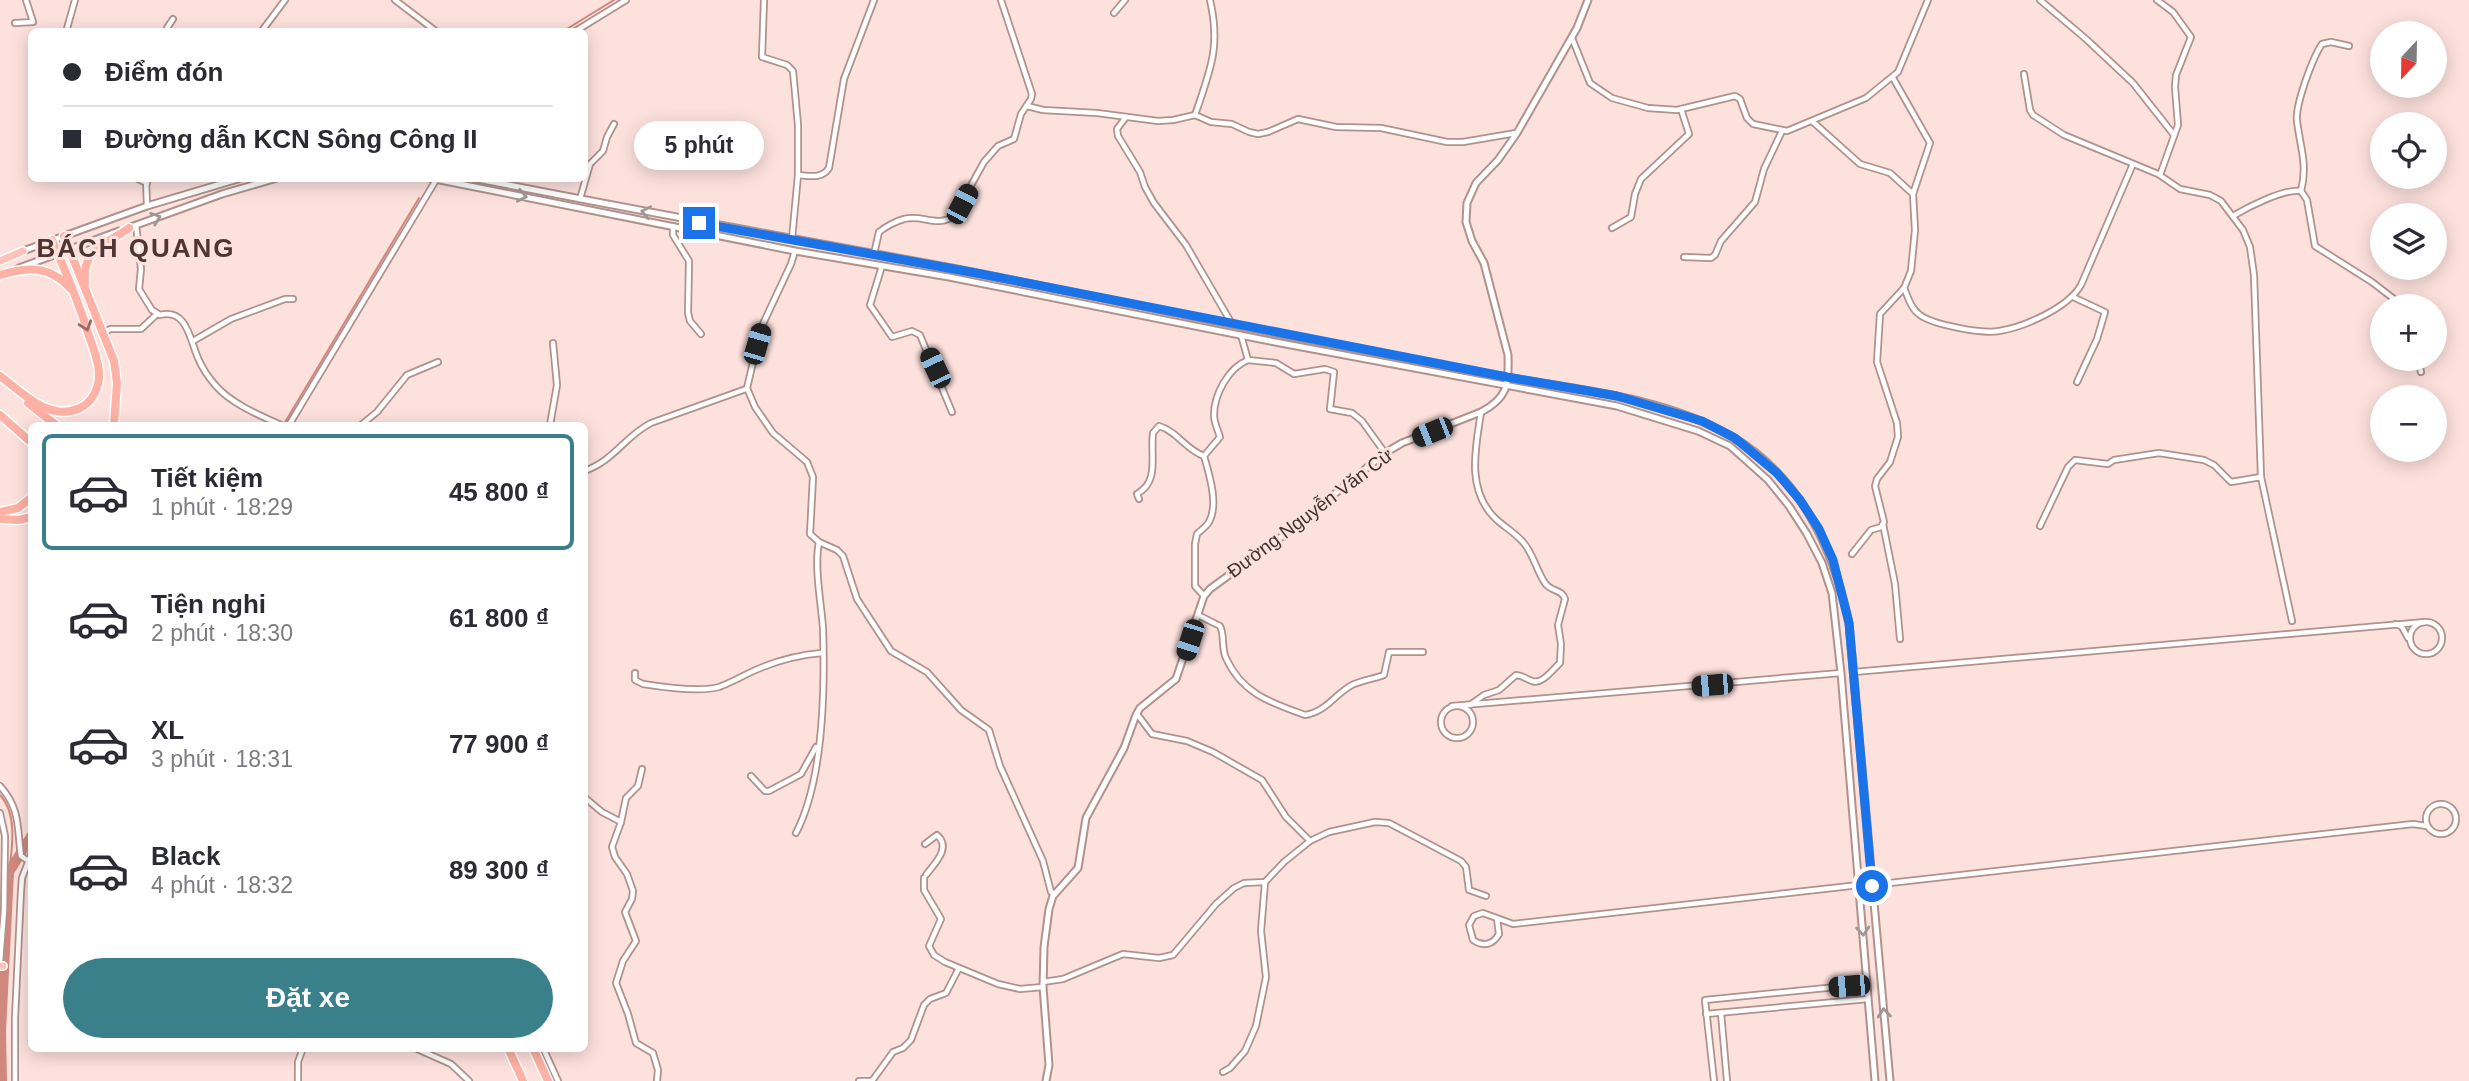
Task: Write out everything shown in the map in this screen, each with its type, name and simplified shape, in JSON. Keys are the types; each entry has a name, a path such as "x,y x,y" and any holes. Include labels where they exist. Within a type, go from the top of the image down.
{"highway":[{"path":"88,296 84,275 88,261 98,246 132,227"},
{"path":"64,236 116,372 114,422"},
{"path":"0,378 36,403 55,412 71,411 84,406 97,388 99,370 77,297 52,240"},
{"path":"0,259 23,251"},
{"path":"0,275 32,268 42,269 63,280 77,297"},
{"path":"0,378 51,422"},
{"path":"0,412 28,432"},
{"path":"0,412 28,439"},
{"path":"0,512 18,508 28,501"},
{"path":"0,519 28,518"},
{"path":"510,1052 523,1081"},
{"path":"535,1052 548,1081"}],"street":[{"path":"15,23 33,22 26,0"},
{"path":"67,28 75,0"},
{"path":"264,28 285,0"},
{"path":"395,0 432,28"},
{"path":"580,28 626,0"},
{"path":"764,0 762,57 787,65 793,71 798,125 798,175 792,239"},
{"path":"798,175 820,176 828,169 844,79 874,0"},
{"path":"874,254 878,232 900,220 909,218 939,222 954,216 984,162 999,146 1014,139 1017,134 1021,114 1032,94 1001,0"},
{"path":"1114,13 1125,0"},
{"path":"1195,115 1214,51 1215,24 1210,0"},
{"path":"1506,386 1506,343 1483,263 1465,218 1467,203 1476,183 1498,160 1517,133 1572,38 1588,0"},
{"path":"1572,38 1587,79 1595,88 1612,98 1648,108 1681,109 1735,96 1740,99 1749,122 1782,131 1792,130 1866,98 1893,79 1903,64 1928,0"},
{"path":"2040,0 2087,38 2133,83 2174,135"},
{"path":"2157,0 2173,12 2192,37 2175,80 2178,121 2160,176"},
{"path":"167,28 173,19"},
{"path":"2349,46 2330,42 2322,44 2298,106 2296,119 2305,170 2301,191 2307,200 2315,247 2388,294"},
{"path":"2024,74 2033,115 2064,135 2160,176 2180,189 2214,197 2221,201 2243,230 2250,247 2254,275 2261,477 2292,621"},
{"path":"1893,79 1930,143 1913,194 1913,261 1904,288 1880,314 1877,362 1897,423 1898,437 1890,462 1875,486 1884,515 1883,524 1895,584 1900,639"},
{"path":"1027,106 1043,110 1158,121 1195,115 1258,134 1298,119 1336,127 1381,128 1447,142 1464,142 1517,133"},
{"path":"1612,228 1631,217 1634,211 1634,194 1641,179 1689,134 1681,109"},
{"path":"1127,117 1119,123 1118,136 1140,172 1154,203 1184,243 1233,325"},
{"path":"1812,121 1860,164 1890,173 1913,194"},
{"path":"588,171 590,164 603,151 614,124"},
{"path":"1684,257 1711,258 1715,255 1721,241 1755,202 1764,169 1782,131"},
{"path":"1904,288 1911,306 1927,319 1990,332 2021,325 2060,306 2073,297 2081,285 2133,164"},
{"path":"146,182 147,206"},
{"path":"23,251 147,206 228,182"},
{"path":"0,275 222,194 263,182"},
{"path":"291,422 431,182"},
{"path":"448,182 795,251 1617,406 1699,431 1730,446 1768,480 1808,534 1832,593 1842,673 1875,1081"},
{"path":"493,182 1617,396 1702,421 1735,438 1780,477 1800,500 1819,529 1833,560 1849,623 1890,1081"},
{"path":"580,199 585,182"},
{"path":"2233,216 2293,190 2301,191"},
{"path":"697,231 699,223"},
{"path":"673,226 673,235 689,261 690,321 701,334"},
{"path":"132,227 141,269 139,289 157,314"},
{"path":"795,251 761,328 747,388 755,407 773,433 800,455 810,469 814,477 808,530 812,537 843,556 857,599 891,650 927,672 955,704 989,730 1000,766 1043,861 1051,892 1055,894"},
{"path":"883,266 870,305 892,337 912,331 920,335 952,412"},
{"path":"2073,297 2105,312 2097,339 2077,382"},
{"path":"193,341 231,320 285,299 293,299"},
{"path":"1166,320 1168,310"},
{"path":"103,334 110,329 141,329 157,314 171,314 181,318 200,362 222,392 274,422"},
{"path":"1241,335 1248,360"},
{"path":"551,422 557,385 553,343"},
{"path":"1204,456 1220,437 1214,413 1221,386 1248,360 1276,363 1294,374 1325,369 1334,372 1331,409 1354,414 1385,453"},
{"path":"365,422 377,412 407,375 438,362"},
{"name":"Đường Nguyễn Văn Cừ","path":"1203,596 1385,453 1402,443 1481,412 1502,397 1506,386"},
{"path":"588,469 607,461 646,426 747,388"},
{"path":"1470,705 1484,695 1499,690 1516,676 1534,682 1541,681 1560,663 1558,625 1565,599 1560,592 1546,584 1521,540 1492,516 1485,506 1478,488 1474,463 1481,412"},
{"path":"1046,1081 1049,1065 1043,985 1046,923 1051,902 1078,868 1086,818 1124,748 1137,714 1146,703 1176,679 1203,596 1195,586 1194,552 1197,534 1209,523 1213,510 1210,474 1204,456 1191,450 1173,433 1159,426 1153,433 1151,480 1145,490 1137,494 1139,499"},
{"path":"2040,526 2068,467 2075,460 2108,464 2114,460 2160,453 2210,462 2231,482 2261,477"},
{"path":"1768,480 1780,477"},
{"path":"1852,554 1871,530 1883,524"},
{"path":"796,833 811,798 823,702 817,560 819,542"},
{"path":"1198,615 1220,626 1225,656 1238,677 1258,696 1305,715 1325,707 1352,685 1384,675 1389,652 1423,652"},
{"path":"1478,705 1472,729 1465,736 1450,736 1445,733 1441,723 1444,712 1452,706 2395,624 2425,622 2435,625 2442,639 2438,649 2429,654 2418,653 2402,627 2395,624"},
{"path":"2410,640 2415,626 2425,622"},
{"path":"635,673 635,680 649,685 712,688 781,661 822,653"},
{"path":"1452,706 1464,707 1474,719"},
{"path":"1137,714 1152,734 1187,741 1213,752 1262,780 1286,817 1311,841"},
{"path":"751,776 767,792 784,784 804,771 818,742"},
{"path":"642,769 638,786 626,798 612,851 627,874 633,891 625,912 636,941 623,961 616,986 636,1043 653,1053 658,1070 657,1081"},
{"path":"0,786 15,810 24,858 15,966 15,1081"},
{"path":"588,800 621,822"},
{"path":"1872,886 2413,824 2427,826 2435,833 2446,833 2454,827 2456,816 2452,807 2443,803 2433,805 2425,816 2413,824"},
{"path":"0,813 5,836 1,965 15,966"},
{"path":"2425,816 2427,826"},
{"path":"1223,1072 1245,1051 1256,1026 1266,977 1261,931 1265,882 1284,862 1311,841 1329,832 1375,822 1388,824 1461,861 1466,867 1469,890 1486,896"},
{"path":"925,844 937,835 942,839 943,846 941,855 925,876 922,887 942,919 930,941 930,950 937,958 959,968 1020,989 1063,979 1123,954 1159,958 1173,956 1216,904 1234,888 1244,883 1265,882"},
{"path":"24,858 28,855"},
{"path":"1513,924 1492,942 1482,944 1473,940 1468,930 1471,920 1478,914 1488,914 1513,924 1859,885"},
{"path":"1497,919 1499,934"},
{"path":"859,1081 872,1081 893,1052 903,1048 911,1040 924,1005 930,999 946,993 959,968"},
{"path":"1714,1081 1705,1000 1867,984"},
{"path":"1706,1014 1868,999"},
{"path":"1721,1013 1727,1081"},
{"path":"298,1081 298,1062 302,1052"},
{"path":"424,1052 451,1064 469,1081"},
{"path":"545,1052 558,1081"}],"waterway":[{"path":"568,28 614,0"},
{"path":"285,422 419,198"},
{"path":"0,795 6,803 12,822 9,872"},
{"path":"2,1081 1,1031 9,872 28,841"}],"district":[{"name":"BÁCH QUANG","path":"136,248"}],"route":[{"path":"699,223 976,273 1233,325 1617,396 1702,421 1735,438 1777,473 1800,500 1819,529 1833,560 1849,623 1872,886"}]}
